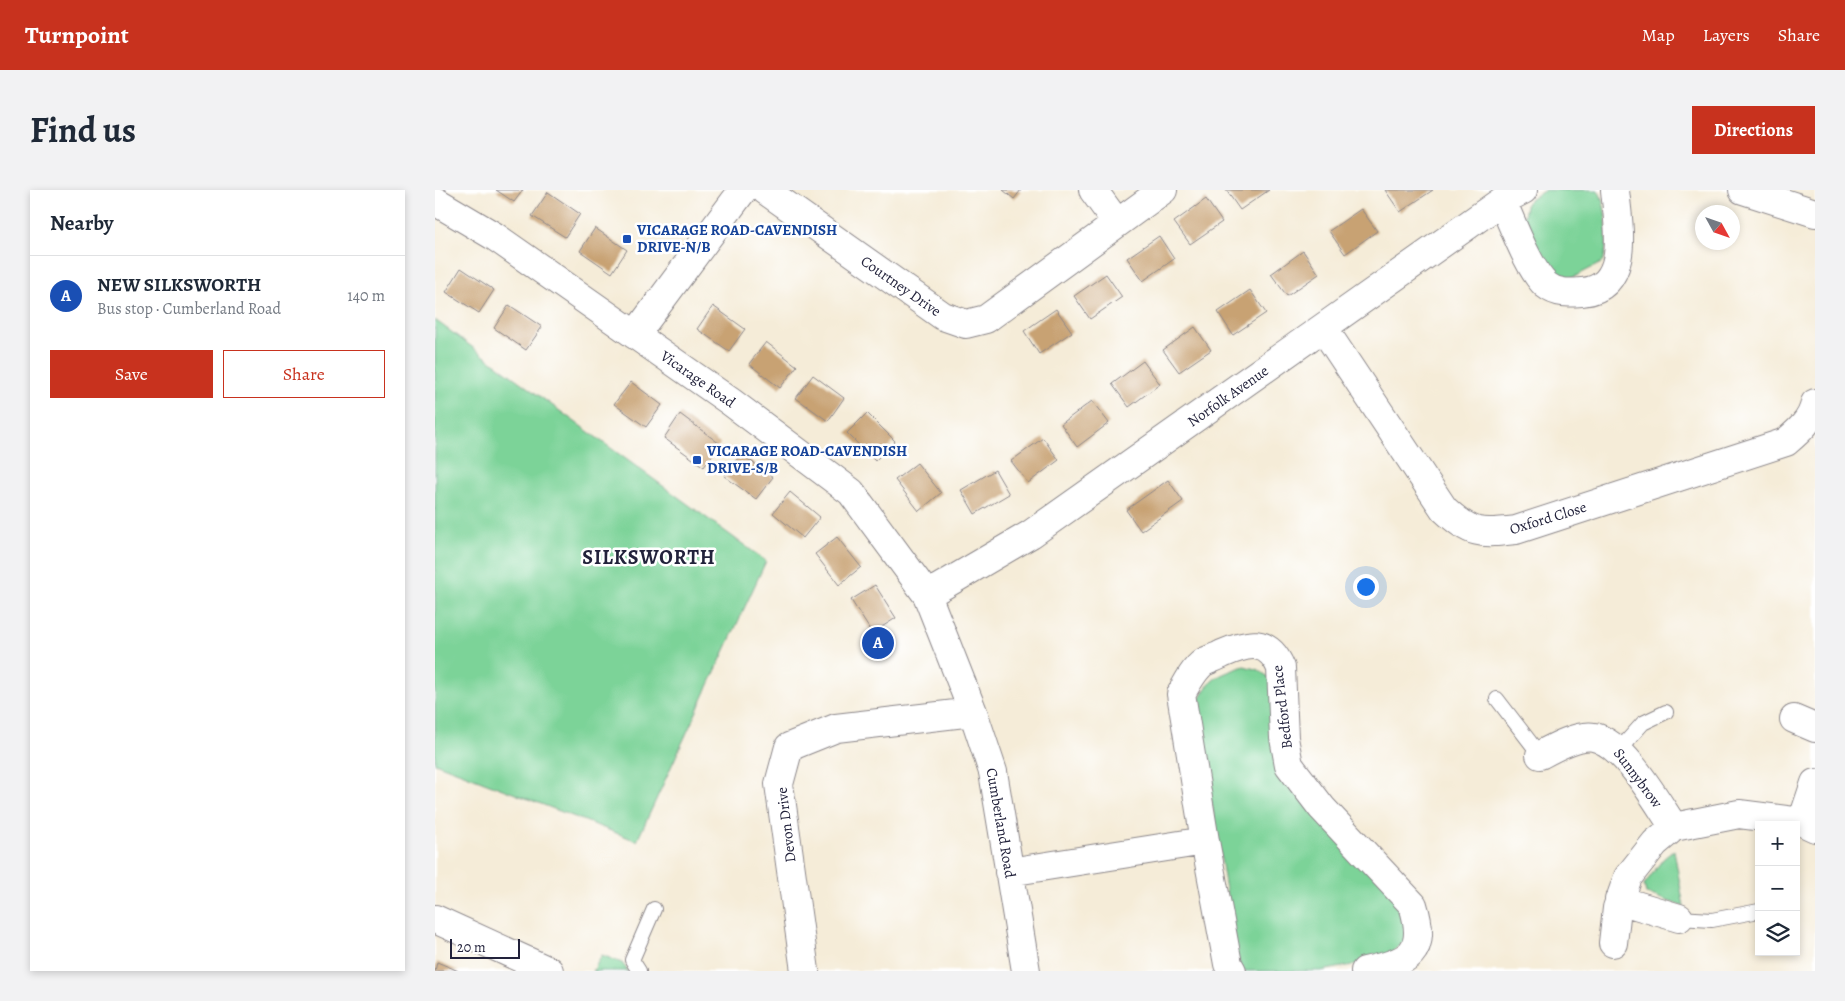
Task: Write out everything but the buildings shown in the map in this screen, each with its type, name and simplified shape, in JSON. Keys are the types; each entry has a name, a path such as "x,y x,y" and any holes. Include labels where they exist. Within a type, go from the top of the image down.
{"street":[{"path":"635,335 743,190"},
{"name":"Courtney Drive","path":"765,190 943,316 966,324 986,320 1163,190"},
{"path":"1093,190 1117,223"},
{"path":"1513,195 1530,261 1546,285 1563,294 1589,292 1605,282 1615,270 1620,247 1615,190"},
{"path":"1743,190 1815,213"},
{"name":"Norfolk Avenue","path":"927,595 1031,534 1513,195"},
{"name":"Vicarage Road","path":"435,201 494,236 731,402 851,492 927,595"},
{"name":"Oxford Close","path":"1324,329 1444,509 1462,526 1485,534 1517,530 1786,442 1802,428 1814,410 1815,403"},
{"name":"Cumberland Road","path":"927,595 973,712 993,772 1026,971"},
{"name":"Bedford Place","path":"1232,971 1227,964 1181,694 1203,662 1244,645 1257,645 1276,658 1281,668 1284,738 1289,765 1322,808 1413,905 1419,924 1419,938 1409,953 1396,964 1365,971"},
{"name":"Devon Drive","path":"805,971 779,784 789,748 836,728 973,712"},
{"name":"Sunnybrow","path":"1539,755 1563,742 1592,736 1611,744 1628,760 1674,827"},
{"path":"1613,944 1619,900 1627,877 1655,843 1674,827 1739,814 1809,825 1815,784"},
{"path":"1009,872 1205,841"},
{"path":"1619,900 1679,918"},
{"path":"435,919 549,971"}],"lane":[{"path":"1497,699 1539,755"},
{"path":"1618,751 1643,723 1666,712"},
{"path":"639,971 632,960 654,909"},
{"path":"1679,918 1711,920 1755,912"}],"green space":[{"path":"1545,190 1598,190 1604,205 1607,225 1603,262 1570,279 1556,278 1548,270 1523,220 1527,202"},
{"path":"435,320 766,561 637,841 435,763"},
{"path":"1244,666 1259,670 1272,680 1275,735 1405,913 1406,941 1384,959 1321,971 1242,971 1237,957 1196,706 1205,689 1214,679"},
{"path":"1674,850 1684,907 1646,893 1644,885 1663,859"},
{"path":"602,955 622,963 628,971 593,971"}],"place":[{"name":"VICARAGE ROAD-CAVENDISH DRIVE-N/B","path":"627,239"},
{"name":"VICARAGE ROAD-CAVENDISH DRIVE-S/B","path":"697,460"},
{"name":"NEW SILKSWORTH","path":"878,643"}],"district":[{"name":"SILKSWORTH","path":"649,557"}]}
